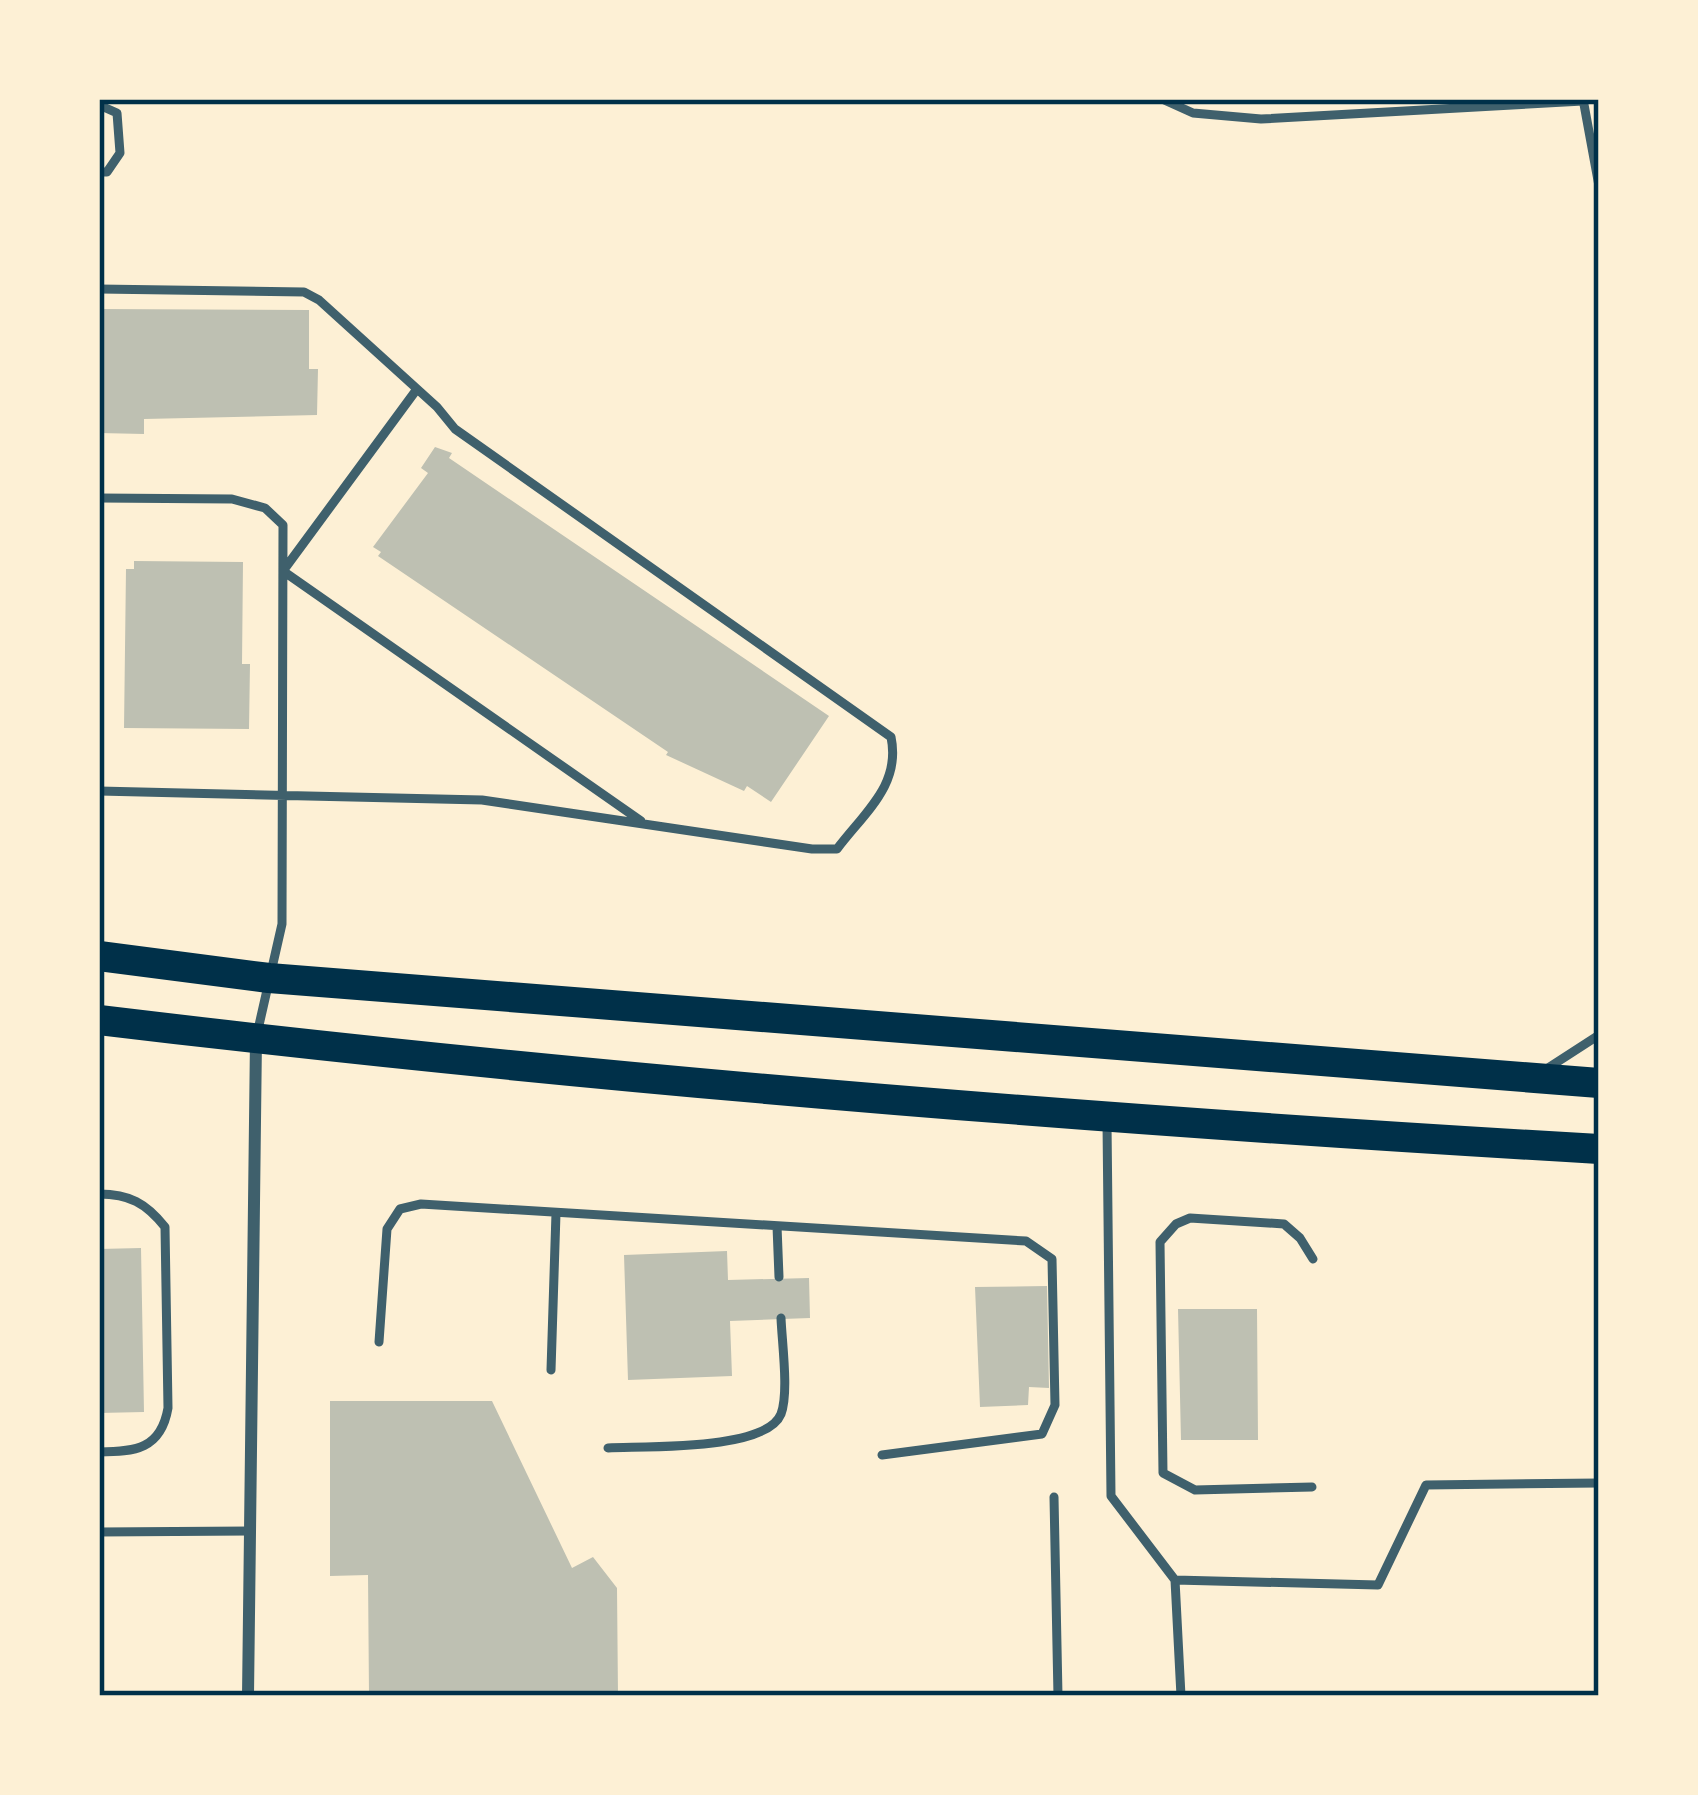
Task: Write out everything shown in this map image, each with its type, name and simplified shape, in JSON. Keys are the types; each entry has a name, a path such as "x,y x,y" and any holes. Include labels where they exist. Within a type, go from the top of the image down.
{"main road":[{"path":"99,956 269,978 1599,1083"},
{"path":"99,1021 606,1077 1107,1117 1599,1149"}],"street":[{"path":"248,1696 256,1039"}],"lane":[{"path":"1162,99 1193,113 1261,119 1583,100 1599,186"},
{"path":"99,105 117,113 120,153 107,172 99,172"},
{"path":"99,289 304,292 320,300 417,388 454,430 891,737 895,758 892,777 837,849 482,800 99,791"},
{"path":"283,571 417,388"},
{"path":"99,498 232,499 265,508 283,524 282,924 256,1039"},
{"path":"283,571 645,824"},
{"path":"1532,1079 1599,1035"},
{"path":"1107,1117 1111,1496 1175,1580 1181,1696"},
{"path":"99,1194 126,1194 153,1212 165,1227 167,1408 164,1427 149,1442 131,1452 99,1451"},
{"path":"379,1342 387,1229 400,1209 421,1204 1026,1240 1052,1259 1055,1405 1042,1435 883,1454"},
{"path":"551,1370 556,1213"},
{"path":"1312,1486 1195,1490 1163,1473 1160,1242 1176,1225 1190,1219 1284,1224 1313,1259"},
{"path":"777,1226 779,1277"},
{"path":"608,1448 742,1440 772,1428 782,1412 781,1318"},
{"path":"1175,1580 1378,1585 1426,1485 1599,1483"},
{"path":"1054,1497 1058,1696"},
{"path":"99,1532 250,1531"}],"building":[{"path":"99,309 309,310 309,369 318,369 317,415 144,419 144,434 99,433"},
{"path":"435,447 452,453 449,458 829,716 771,802 747,786 744,791 666,755 668,752 378,556 381,552 373,547 428,473 421,468"},
{"path":"134,561 243,562 242,664 250,664 249,729 124,728 126,569 134,569"},
{"path":"141,1248 144,1412 99,1413 99,1249"},
{"path":"727,1251 728,1280 809,1278 810,1318 730,1321 732,1376 628,1380 624,1255"},
{"path":"1047,1286 1049,1388 1029,1387 1028,1405 980,1407 975,1287"},
{"path":"1178,1309 1257,1309 1258,1440 1181,1440"},
{"path":"330,1401 492,1401 572,1568 593,1557 617,1588 618,1696 369,1696 368,1575 330,1576"}]}
